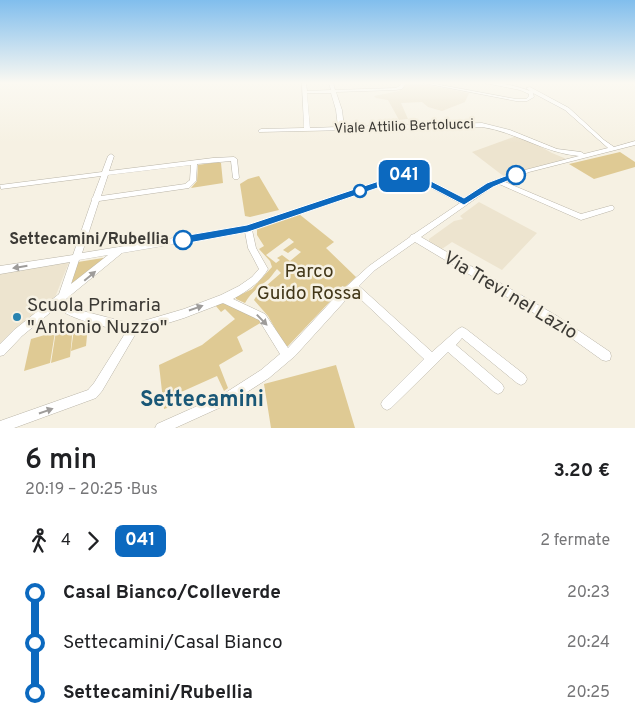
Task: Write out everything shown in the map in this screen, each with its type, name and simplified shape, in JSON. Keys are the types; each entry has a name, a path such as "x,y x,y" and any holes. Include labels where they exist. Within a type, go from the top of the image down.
{"street":[{"path":"306,103 307,130"},
{"path":"338,103 341,128"},
{"path":"555,103 567,109 613,149"},
{"name":"Viale Attilio Bertolucci","path":"261,131 482,125 508,130 569,160"},
{"path":"162,428 237,393 265,374 287,356 372,268 464,202 498,181 547,165 635,143"},
{"path":"547,165 554,158 554,152 577,154 598,152"},
{"path":"111,156 60,301 62,307 74,313 133,329 224,299 243,290 264,270 263,264 250,244 248,229"},
{"path":"1,187 234,159 236,178"},
{"path":"95,199 188,186 193,182 194,163"},
{"path":"0,270 248,229 403,176 420,179 464,202"},
{"path":"498,181 581,217 610,208"},
{"name":"Via Trevi nel Lazio","path":"414,237 548,316 606,356"},
{"path":"0,350 18,333 60,301 120,250"},
{"path":"353,286 432,359"},
{"path":"224,299 262,317 287,356"},
{"path":"0,427 92,394 133,329"},
{"path":"387,404 462,332 521,379"},
{"path":"448,345 498,388"}],"shaded area":[{"path":"390,103 402,103 408,119 399,120"},
{"path":"423,103 463,103 442,111 428,107"},
{"path":"519,135 569,160 506,178 472,152"},
{"path":"479,202 537,233 502,270 452,242 442,249 429,242 429,239 454,221 463,219 460,216"},
{"name":"Scuola Primaria \"Antonio Nuzzo\"","path":"69,262 54,300 0,348 0,274"}],"green space":[{"path":"620,152 635,162 635,167 594,179 569,164"},
{"path":"221,163 223,183 191,188 197,181 198,165"},
{"path":"259,176 279,210 250,217 245,216 240,184 248,179"},
{"name":"Parco Guido Rossa","path":"299,214 334,242 326,248 356,277 345,287 342,286 338,293 288,346 285,346 268,316 254,300 259,292 281,273 277,269 245,303 236,299 236,297 252,289 272,267 270,261 259,249 264,246 257,235 257,228","holes":["289,238 294,242 283,250 288,253 295,248 301,252 290,261 282,255 277,258 280,260 276,263 266,255"]},
{"path":"109,257 70,287 78,262"},
{"path":"219,303 242,309 262,322 237,337 243,351 219,365 228,388 224,391 217,376 170,397 170,407 164,409 159,365 202,345 235,319 225,309 221,312 215,305"},
{"path":"88,325 86,346 71,351 74,329"},
{"path":"73,326 70,357 51,363 56,331"},
{"path":"55,332 50,363 24,371 31,339"},
{"path":"336,365 355,428 271,428 264,384"}],"bus line":[{"name":"041","path":"183,240 248,229 400,177 410,176 420,179 464,202 490,185 516,175"}],"place":[{"name":"Settecamini/Rubellia","path":"183,240"},
{"name":"Scuola Primaria \"Antonio Nuzzo\"","path":"17,317"}],"district":[{"name":"Settecamini","path":"202,400"}]}
